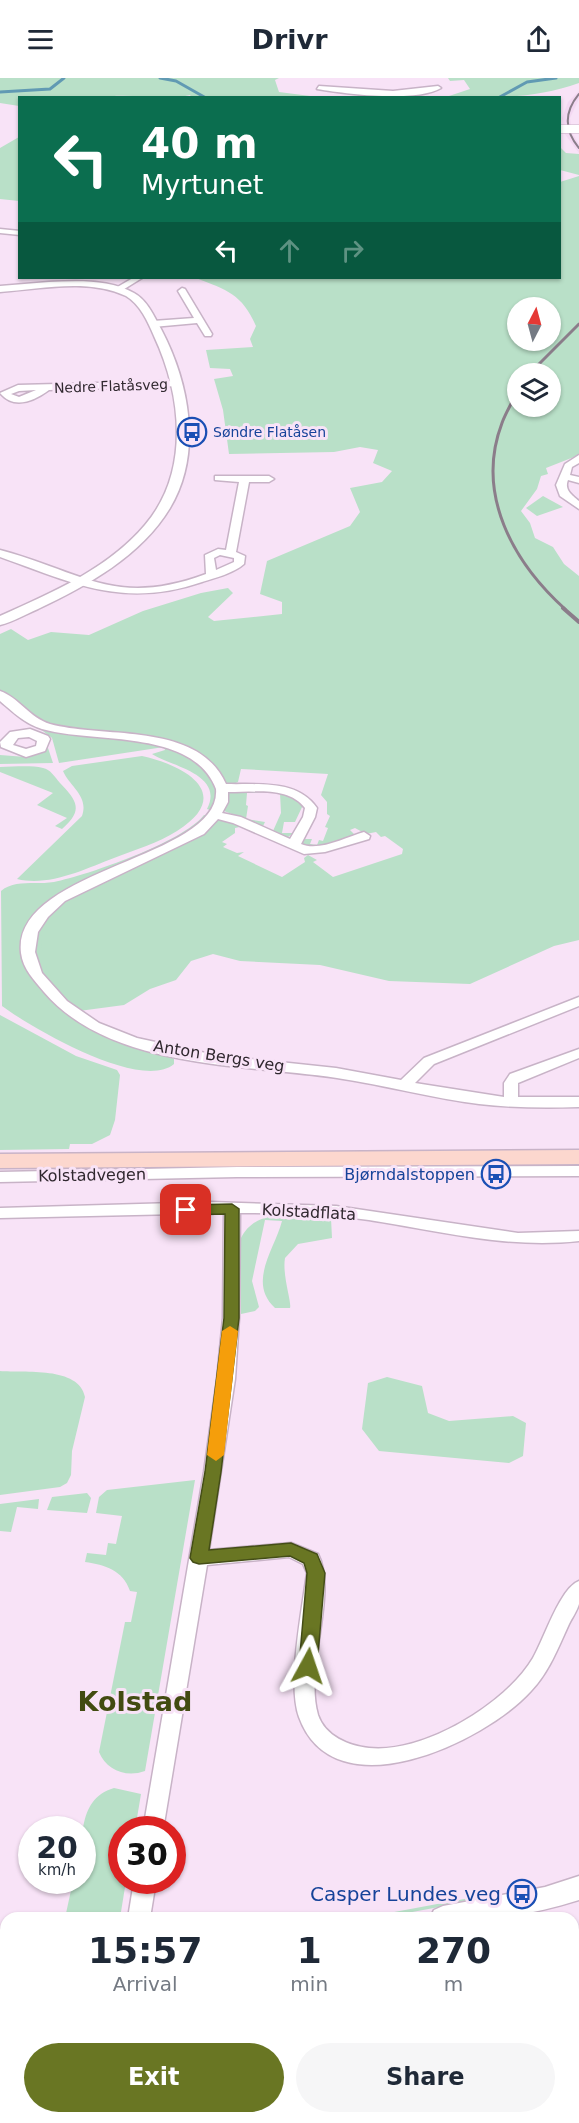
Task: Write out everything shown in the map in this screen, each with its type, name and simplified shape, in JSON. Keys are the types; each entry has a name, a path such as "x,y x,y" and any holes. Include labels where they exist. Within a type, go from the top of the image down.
{"main road":[{"name":"Kolstadvegen","path":"0,1161 579,1157"}],"street":[{"path":"335,81 319,88 394,96 438,88"},
{"path":"561,129 579,129"},
{"path":"0,231 18,233"},
{"path":"0,289 84,286 118,289 133,279"},
{"name":"Nedre Flatåsveg","path":"0,621 83,581 124,552 150,527 168,500 179,464 184,435 177,384 168,351 153,324 138,301 118,289"},
{"path":"182,291 208,334"},
{"path":"153,324 200,320"},
{"name":"Nedre Flatåsveg","path":"46,388 177,384"},
{"path":"579,458 568,466 561,485 564,494 579,506"},
{"path":"563,476 579,480"},
{"path":"218,478 269,478"},
{"path":"231,552 234,526 245,479"},
{"path":"0,553 83,581 119,591 138,592 194,581 239,564 240,556 231,552 218,552 208,557 211,573"},
{"path":"0,695 29,719 47,727 172,746 205,762 214,771 223,788 223,801 216,814 237,820 293,846 310,851 364,836"},
{"path":"23,733 21,723 29,719"},
{"path":"223,788 281,791 296,793 304,797 310,808 309,817 293,846"},
{"name":"Anton Bergs veg","path":"216,814 199,831 60,898 41,914 27,939 28,957 43,985 77,1015 98,1027 148,1046 183,1054 335,1073 477,1099 511,1102 579,1102"},
{"path":"405,1085 429,1060 579,1001"},
{"path":"511,1102 512,1083 516,1077 579,1053"},
{"name":"Kolstadvegen","path":"0,1177 237,1172 579,1171"},
{"path":"155,1816 213,1472 231,1318 232,1209"},
{"name":"Kolstadflata","path":"0,1213 232,1209 337,1211 502,1238 579,1236"},
{"path":"199,1558 291,1550 311,1559 316,1573 307,1687 308,1714 315,1728 336,1749 372,1756 422,1749 478,1722 504,1704 536,1672 579,1589"},
{"path":"475,1912 545,1899 579,1888"},
{"path":"140,1912 143,1894"},
{"path":"545,1899 579,1901"}],"shaded area":[{"path":"579,91 579,99 570,118 572,133 579,144 579,153 564,133 562,118 568,102"}],"green space":[{"path":"0,78 279,78 275,80 279,92 310,96 18,96 18,106 0,103"},
{"path":"448,78 579,78 579,83 563,88 514,96 449,96 470,89 464,80 450,81"},
{"path":"18,138 18,201 0,199 0,148"},
{"path":"561,148 566,153 579,154 579,175 561,170"},
{"path":"579,176 579,455 546,468 548,474 541,476 537,489 521,511 530,523 535,538 553,547 564,564 579,576 579,940 554,946 470,984 389,981 320,965 240,961 213,954 191,961 176,980 150,989 124,1005 79,1011 64,998 42,970 36,955 35,940 39,926 49,912 67,898 207,830 219,819 244,826 235,828 235,833 222,842 227,844 223,847 237,853 244,852 238,856 282,877 305,862 304,858 308,855 317,860 313,862 333,877 402,854 403,849 385,836 381,837 376,832 366,834 355,828 350,830 354,834 352,838 315,848 300,844 301,839 312,839 310,844 317,845 319,840 323,841 328,828 325,827 330,816 327,814 327,802 321,795 328,774 241,769 238,782 227,784 219,770 194,751 44,722 23,710 0,691 0,634 11,629 28,640 51,632 89,635 143,611 201,593 228,588 233,593 208,617 214,621 282,614 282,602 260,594 267,561 350,526 360,512 350,488 382,482 392,471 373,463 378,450 360,447 334,452 229,454 223,410 214,379 233,376 230,369 210,368 206,350 253,347 250,339 256,326 251,315 239,300 225,290 198,279 561,279 561,182"},
{"path":"543,496 563,507 537,516 526,508"},
{"path":"35,725 163,747 59,763 52,738"},
{"path":"48,748 53,763 0,764 0,755 26,757"},
{"path":"164,748 188,756 206,769 218,791 213,811 207,809 211,797 209,787 202,779 152,754 165,750"},
{"path":"142,756 173,766 197,783 203,793 202,805 194,818 162,839 79,872 42,881 17,879 82,816 81,797 63,771 72,766"},
{"path":"0,767 33,767 48,770 74,800 76,811 69,822 62,829 55,826 67,818 37,805 53,793 0,772"},
{"path":"237,791 262,793 247,793 246,819 265,822 263,826 224,811 228,793"},
{"path":"280,793 294,795 303,805 295,822 284,822 282,833 293,833 287,838 273,831 281,813"},
{"path":"204,815 209,815 198,826 162,848 60,893 45,921 42,948 50,974 66,997 88,1018 142,1047 169,1055 174,1059 174,1064 158,1070 137,1070 113,1064 61,1041 2,1006 1,891 13,885 54,882 111,865 176,836"},
{"path":"0,1015 76,1056 117,1070 120,1075 115,1120 110,1135 92,1144 70,1144 69,1149 0,1150"},
{"path":"271,1217 331,1218 332,1238 298,1244 285,1258 290,1308 275,1308 267,1298 263,1287 265,1265 282,1221 265,1220 252,1281 259,1307 255,1311 241,1314 241,1238 247,1229 262,1219"},
{"path":"0,1371 49,1373 73,1380 81,1387 85,1397 72,1451 71,1475 67,1483 60,1487 0,1495"},
{"path":"387,1377 422,1386 428,1413 449,1421 513,1416 526,1423 523,1456 509,1463 379,1451 362,1429 368,1383"},
{"path":"195,1480 145,1771 124,1773 106,1764 99,1752 125,1622 131,1622 137,1592 130,1591 118,1573 85,1562 87,1553 106,1555 108,1543 116,1544 122,1516 96,1513 99,1497 107,1490"},
{"path":"87,1493 91,1498 87,1513 47,1510 52,1497"},
{"path":"39,1499 38,1509 17,1507 11,1532 0,1531 0,1504"},
{"path":"114,1788 141,1794 137,1816 108,1816 108,1894 124,1894 121,1912 66,1912 70,1894 96,1894 96,1816 86,1816 101,1794"},
{"path":"491,1894 493,1897 412,1912 394,1912"}],"waterway":[{"path":"0,92 50,89 64,78"},
{"path":"160,78 176,81 202,96"},
{"path":"502,96 527,82 556,78"}],"railway":[{"path":"579,94 568,114 568,128 579,148"},
{"path":"540,363 579,324"},
{"path":"507,411 495,449 493,475 496,501 504,525 529,570 565,609"},
{"path":"563,608 579,622"}],"slow traffic":[{"path":"216,1455 230,1331"}],"place":[{"name":"Søndre Flatåsen","path":"192,432"},
{"name":"Bjørndalstoppen","path":"496,1174"},
{"name":"Casper Lundes veg","path":"522,1894"}],"district":[{"name":"Kolstad","path":"135,1701"}],"route":[{"path":"186,1210 232,1209 231,1318 226,1378 199,1558 283,1550 306,1554 315,1565 316,1573 308,1666"}]}
